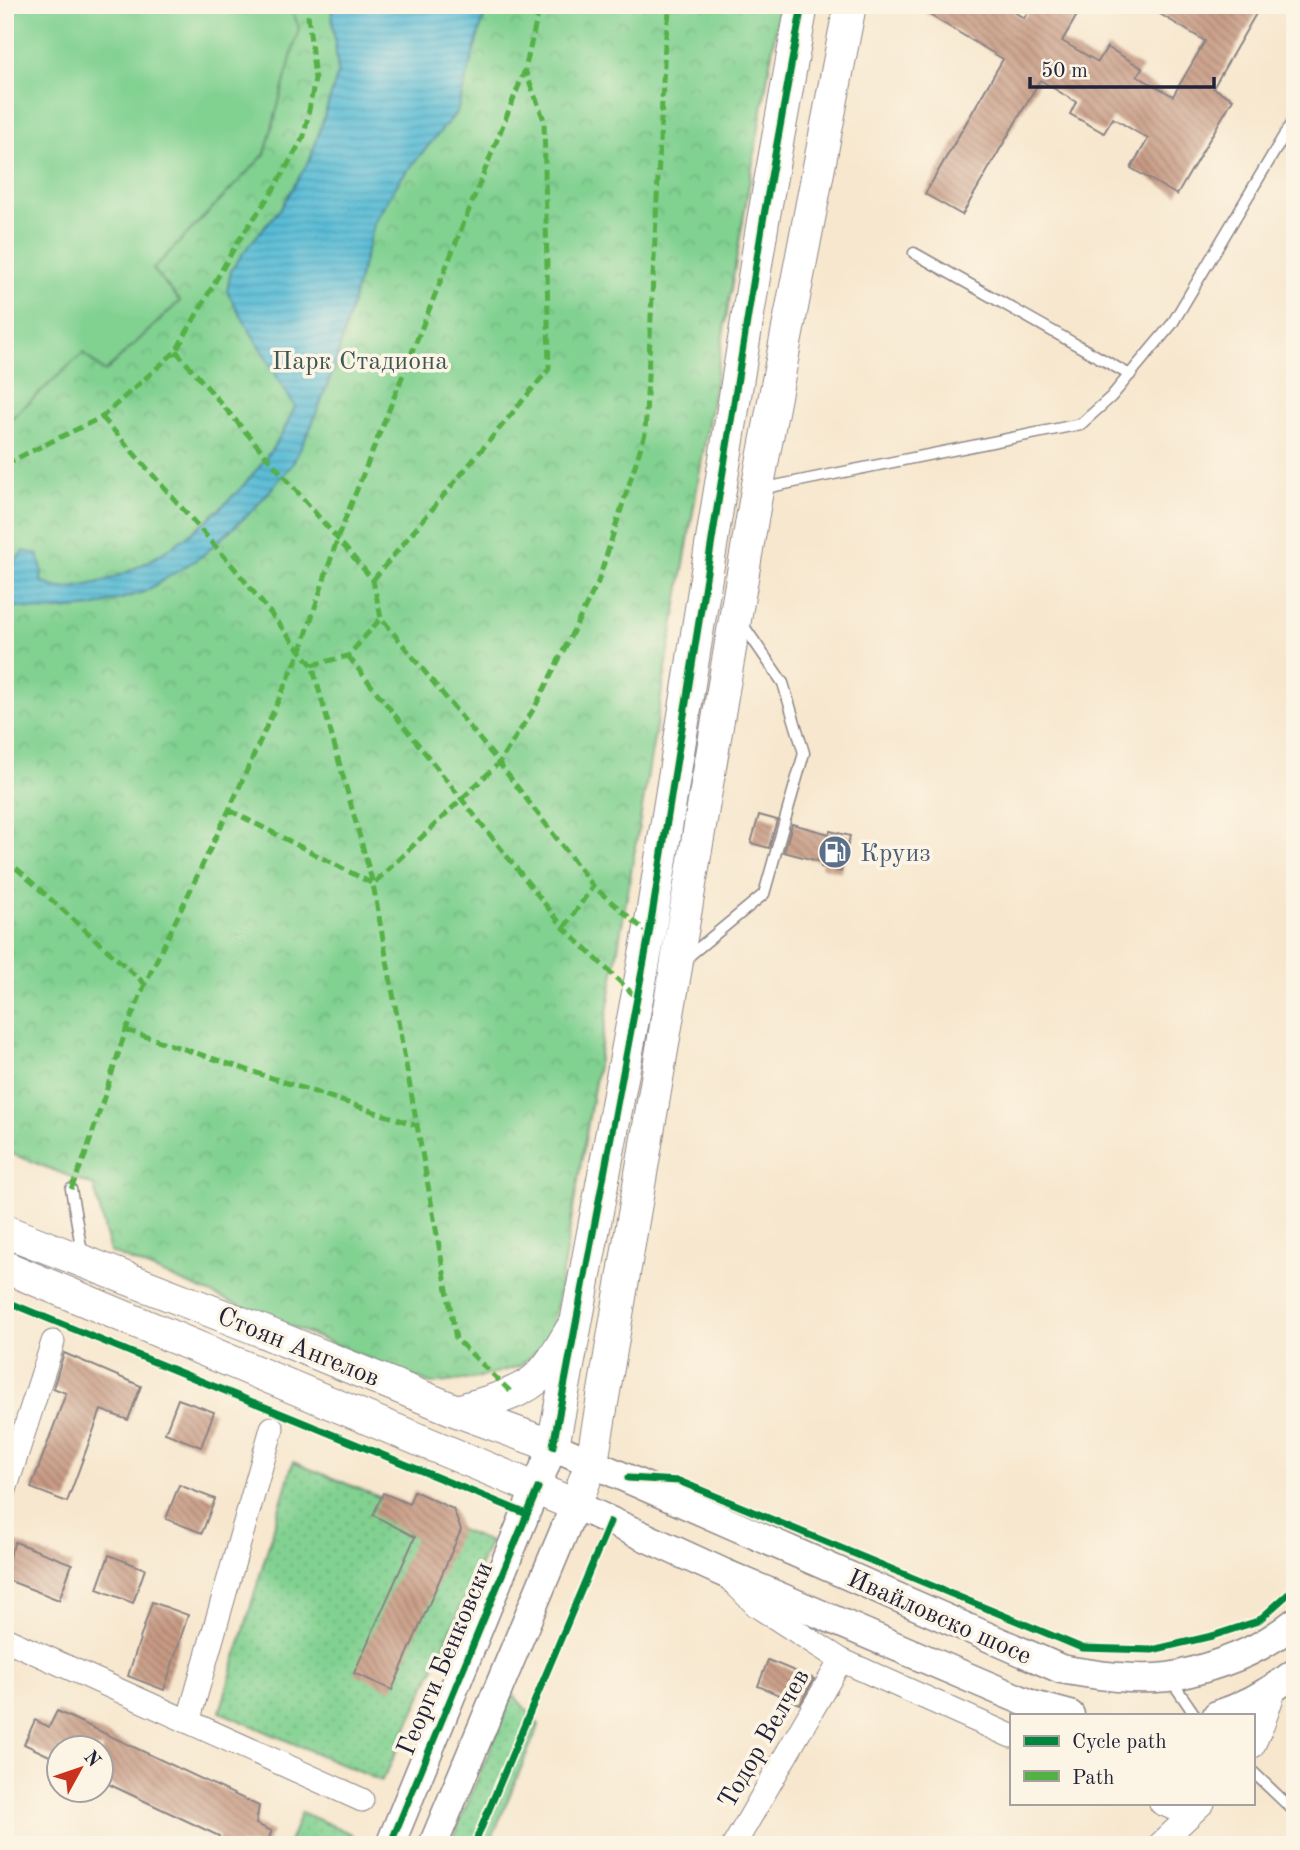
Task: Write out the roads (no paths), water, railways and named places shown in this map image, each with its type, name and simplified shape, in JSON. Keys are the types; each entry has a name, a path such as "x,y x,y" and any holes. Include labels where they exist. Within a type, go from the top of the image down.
{"main road":[{"path":"553,1446 649,934 761,234 802,5"},
{"path":"575,1505 593,1462 757,490 850,5"},
{"name":"Стоян Ангелов","path":"5,1231 457,1411 553,1446"},
{"name":"Стоян Ангелов","path":"5,1266 575,1505"},
{"path":"457,1411 503,1396 534,1381 558,1353 579,1317"}],"street":[{"path":"5,1490 53,1342"},
{"path":"188,1722 272,1429"},
{"name":"Стоян Ангелов","path":"553,1446 593,1462"},
{"name":"Георги Бенковски","path":"390,1845 553,1446"},
{"name":"Ивайловско шосе","path":"593,1462 1061,1670 1112,1677 1169,1677 1250,1653 1295,1622"},
{"name":"Ивайловско шосе","path":"575,1505 724,1573 1033,1705 1066,1714"},
{"path":"433,1845 575,1505"},
{"path":"724,1573 757,1606 841,1660 1010,1736"},
{"path":"5,1639 362,1800"},
{"name":"Тодор Велчев","path":"734,1845 841,1660"},
{"path":"1220,1714 1237,1709 1285,1681"},
{"path":"1254,1744 1285,1681"},
{"path":"1167,1804 1197,1809"},
{"path":"1159,1845 1197,1809"}],"lane":[{"path":"757,490 1081,424 1111,397 1172,324 1295,117"},
{"path":"914,253 1130,375"},
{"path":"677,966 764,894 804,753 783,683 736,615"},
{"path":"71,1189 83,1261"},
{"path":"1169,1677 1194,1714"},
{"path":"1254,1773 1295,1812"}],"water":[{"path":"331,5 487,5 457,112 401,178 375,221 335,365 311,427 292,465 254,509 202,556 144,592 93,607 46,611 5,605 9,569 24,551 38,554 42,570 41,581 61,588 88,585 116,577 144,564 197,529 220,508 264,460 284,430 295,407 227,292 231,270 281,208 311,157 338,73"}],"place":[{"name":"Круиз","path":"835,852"}],"park label":[{"name":"Парк Стадиона","path":"360,360"}]}
